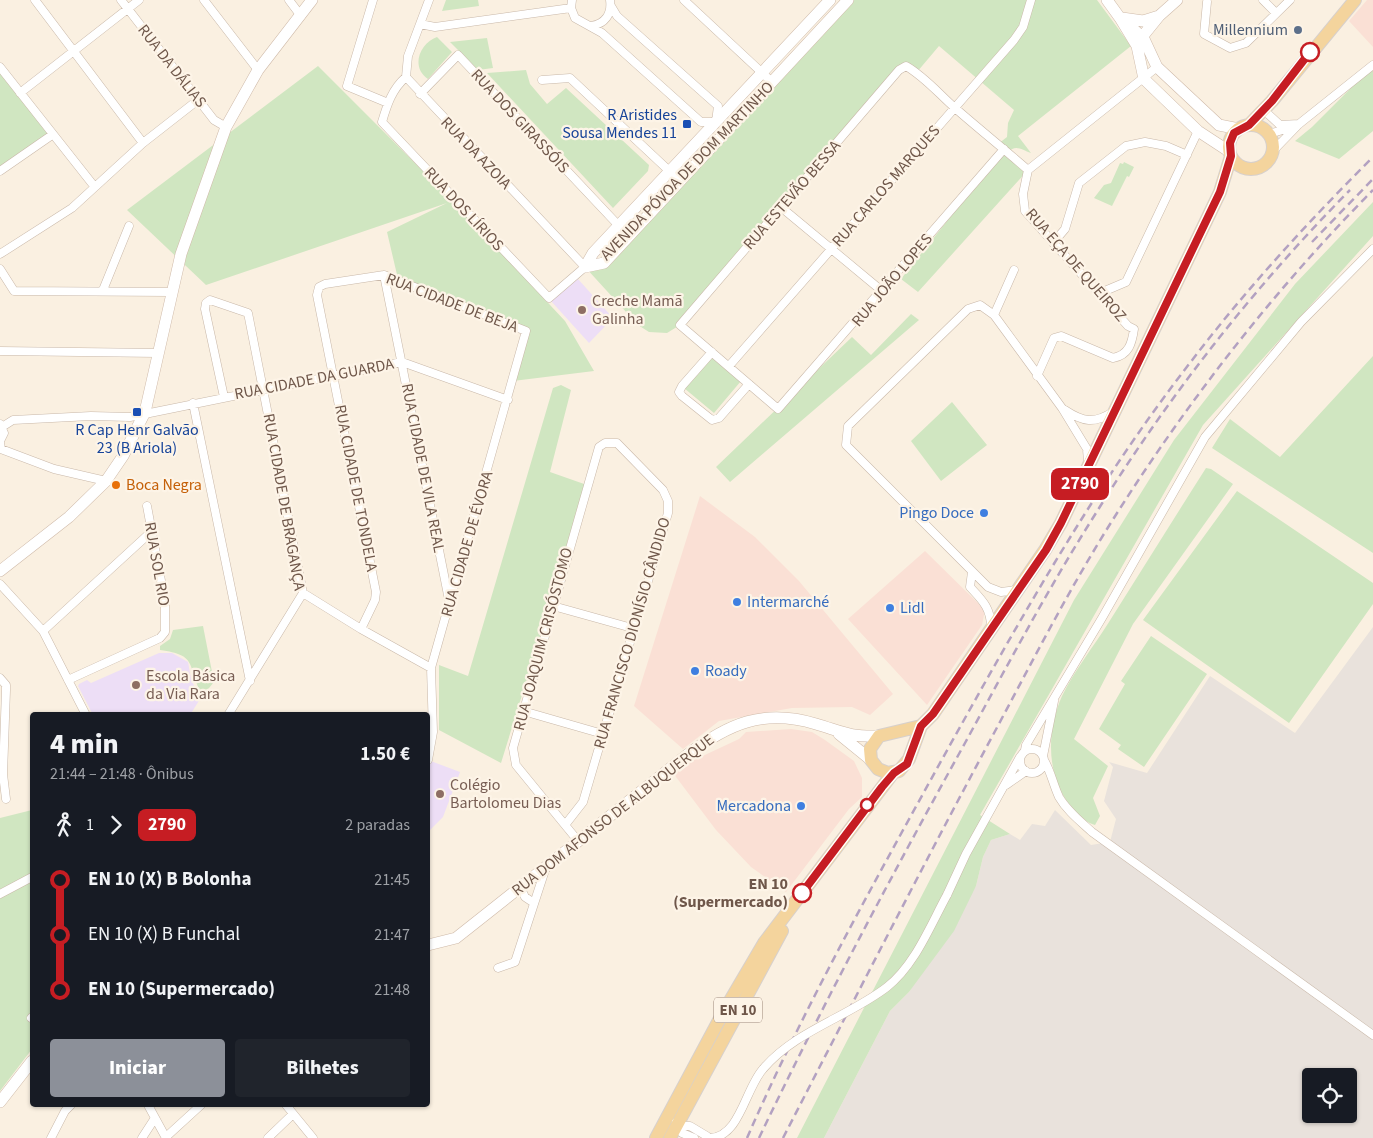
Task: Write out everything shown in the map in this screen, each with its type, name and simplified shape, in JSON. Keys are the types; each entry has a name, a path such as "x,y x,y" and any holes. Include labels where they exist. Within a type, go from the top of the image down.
{"main road":[{"name":"EN 10","path":"656,1138 754,960 870,802 894,773 903,768 921,726 933,714 991,630 1061,523 1220,192 1231,154 1231,139 1272,101 1355,0"},
{"name":"EN 10","path":"1272,101 1268,114 1267,132 1273,144 1272,152"},
{"path":"1244,127 1267,132"},
{"path":"1231,154 1244,167 1261,166 1272,152"},
{"name":"EN 10","path":"1220,192 1244,167"},
{"path":"884,734 921,726"},
{"name":"EN 10","path":"870,802 875,790 870,749 884,734"},
{"path":"884,734 898,734 906,740 910,754"},
{"path":"873,762 883,772 894,773"},
{"name":"EN 10","path":"670,1138 801,895"}],"street":[{"path":"35,0 143,143"},
{"name":"RUA DA DÁLIAS","path":"121,0 214,120 226,127"},
{"path":"20,93 139,0"},
{"path":"204,0 258,70"},
{"path":"289,0 301,16"},
{"path":"0,568 69,517 106,481 123,456 145,412 180,254 226,127 258,70 312,0"},
{"path":"373,0 347,86 388,103"},
{"path":"406,77 408,56 429,0"},
{"path":"684,0 772,82"},
{"name":"AVENIDA PÓVOA DE DOM MARTINHO","path":"585,267 593,253 830,0"},
{"name":"AVENIDA PÓVOA DE DOM MARTINHO","path":"585,267 604,263 848,0"},
{"name":"RUA CARLOS MARQUES","path":"729,366 1014,40 1023,27 1032,0"},
{"path":"1107,0 1120,18 1139,37 1157,67 1220,125 1244,127"},
{"path":"1139,37 1178,0"},
{"path":"1263,0 1276,13"},
{"path":"1207,2 1204,34 1230,48 1246,43 1290,0"},
{"path":"590,26 597,25 607,18 611,3"},
{"path":"611,3 617,16 718,106 716,122"},
{"path":"420,24 435,27 571,4 580,22 602,33 701,122 716,122 726,131"},
{"path":"1120,18 1143,21 1159,16"},
{"path":"1143,21 1137,46 1144,79 1198,131 1231,154"},
{"name":"RUA DOS GIRASSÓIS","path":"420,94 458,55 619,226"},
{"path":"1272,152 1299,124 1373,64"},
{"name":"RUA ESTEVÃO BESSA","path":"712,352 680,325 899,70 906,66 917,72 954,107"},
{"path":"0,67 94,186"},
{"path":"954,107 1028,170 1157,67"},
{"name":"RUA DOS LÍRIOS","path":"406,77 398,84 388,103 382,122 549,298 585,267"},
{"name":"RUA DA AZOIA","path":"406,77 585,267"},
{"path":"542,80 570,78 680,181"},
{"path":"0,254 72,208 143,143 198,100"},
{"path":"1268,114 1280,124 1299,124"},
{"path":"1267,132 1278,133 1299,124"},
{"path":"1100,293 1126,282 1198,131"},
{"path":"0,171 52,135"},
{"path":"1053,243 1065,229 1079,183 1126,146 1145,142 1174,148 1186,155"},
{"name":"RUA JOÃO LOPES","path":"749,384 778,409 1004,149"},
{"name":"RUA EÇA DE QUEIROZ","path":"1028,170 1023,194 1025,211 1128,326 1134,329 1132,342 1126,353 1113,358 1061,336 1054,338 1037,376"},
{"path":"782,208 882,291"},
{"path":"103,290 129,226"},
{"path":"1026,772 1020,765 1026,745 1205,437 1301,322 1373,249"},
{"path":"0,269 14,291 103,290 171,292"},
{"path":"994,315 1014,270"},
{"name":"RUA CIDADE DE BEJA","path":"319,287 325,284 384,275 526,331"},
{"name":"RUA CIDADE DE VILA REAL","path":"384,275 450,602"},
{"name":"RUA CIDADE DE TONDELA","path":"319,287 317,295 376,592 375,600 361,629"},
{"name":"RUA CIDADE DE BRAGANÇA","path":"224,397 205,309 206,303 210,300 248,313 304,593 230,712"},
{"path":"1019,589 1008,592 994,590 972,572 846,446 848,426 968,309 980,306 994,315 1062,408 1087,449 1088,466"},
{"name":"RUA CIDADE DE ÉVORA","path":"430,749 433,732 431,668 526,331"},
{"path":"0,351 158,353"},
{"path":"712,352 749,384 719,418 712,420 679,392 682,386 712,352"},
{"name":"RUA CIDADE DA GUARDA","path":"1,426 13,420 130,416 402,362 508,400"},
{"path":"193,403 250,681"},
{"path":"1062,408 1085,421 1102,419 1115,411"},
{"path":"1,426 4,433 0,446 54,469 106,481"},
{"name":"RUA JOAQUIM CRISÓSTOMO","path":"565,825 516,765 513,748 599,447 605,443"},
{"name":"RUA FRANCISCO DIONÍSIO CÂNDIDO","path":"565,825 583,802 632,628 664,525 668,501 663,490 617,443 605,443"},
{"name":"RUA SOL RIO","path":"68,680 160,638 165,632 165,602 147,506"},
{"path":"43,631 151,532"},
{"path":"972,572 970,587 987,605 991,616 991,630"},
{"path":"0,584 43,631 84,712"},
{"path":"304,593 361,629 431,668"},
{"path":"553,606 632,628"},
{"path":"0,678 6,685 3,774 6,799"},
{"path":"1038,771 1044,758 1054,699"},
{"path":"523,711 603,734"},
{"name":"RUA DOM AFONSO DE ALBUQUERQUE","path":"430,944 456,938 701,744 715,734 738,723 756,719 798,720 816,724 838,733 856,736 884,734"},
{"name":"RUA DOM AFONSO DE ALBUQUERQUE","path":"838,733 844,740 873,762"},
{"path":"656,1138 663,1132 677,1126 690,1126 710,1138 718,1138 732,1128 750,1087 762,1069 776,1056 796,1041 887,987 914,957 947,895 966,854 1004,786 1023,754 1033,748 1044,758 1052,773 1052,781 1060,798 1071,813 1092,832 1373,1035"},
{"path":"1004,786 1026,772 1038,771 1052,781"},
{"path":"565,825 579,842"},
{"path":"498,968 515,962 546,867"},
{"path":"0,894 30,878"},
{"path":"534,903 525,897 524,884 537,884 540,889"},
{"path":"0,1102 30,1064"},
{"path":"691,1100 689,1115 696,1129"},
{"path":"675,1103 674,1119 677,1126 682,1133 694,1138"},
{"path":"51,1138 65,1111 70,1107"},
{"path":"149,1107 166,1138 199,1107"},
{"path":"288,1107 313,1138"},
{"path":"268,1138 293,1114"},
{"path":"142,1138 155,1118"}],"shaded area":[{"path":"1367,0 1373,0 1373,47 1349,21"},
{"name":"Creche Mamã Galinha","path":"578,279 613,318 589,343 551,301"},
{"path":"700,496 755,537 799,581 893,694 870,715 852,707 792,708 719,721 683,749 634,706"},
{"path":"925,551 985,610 982,625 927,705 848,619"},
{"path":"1373,627 1373,1138 824,1138 890,1011 909,992 976,886 983,857 991,840 1010,834 1020,840 1032,824 1045,826 1055,810 1091,845 1110,842 1116,819 1104,801 1113,767 1109,762 1147,773 1210,676 1295,733"},
{"name":"Escola Básica da Via Rara","path":"159,653 172,653 188,662 191,679 198,694 202,696 192,712 91,712 78,686 87,680 91,683"},
{"path":"791,729 812,732 854,761 862,778 862,797 849,809 786,892 751,867 716,830 673,773 692,761 739,739 746,732"},
{"name":"Colégio Bartolomeu Dias","path":"430,761 460,772 443,817 430,830"}],"green space":[{"path":"446,0 478,0 479,6 442,11"},
{"path":"848,0 1097,0 1131,46 1018,136 1031,153 1016,148 1008,152 998,144 1007,137 1008,123 1014,110 939,46 917,72 905,66 680,325 667,333 649,332 638,325 585,267 604,263"},
{"path":"437,37 452,52 428,79 419,68 419,56 426,44"},
{"path":"487,38 493,68 478,70 450,42"},
{"path":"318,66 453,201 565,321 594,371 513,381 526,331 398,279 387,232 447,203 206,285 127,210"},
{"path":"1373,66 1373,131 1339,159 1295,141 1312,127"},
{"path":"0,69 52,135 0,167"},
{"path":"526,70 530,84 547,104 566,88 649,165 648,171 613,208 487,73"},
{"path":"1002,152 1028,170 918,292 901,279"},
{"path":"1124,162 1134,167 1129,177 1127,176 1112,206 1094,198 1104,185 1111,183 1120,163 1123,164"},
{"path":"1373,202 1373,236 1203,425 980,815 1010,834 991,840 983,857 976,886 954,931 909,992 890,1011 824,1138 797,1138 1074,600 1174,440 1295,284"},
{"path":"911,314 919,320 730,482 716,467 852,337 871,355"},
{"path":"1373,356 1373,553 1212,448 1230,419 1280,457"},
{"path":"711,357 741,381 714,413 684,388"},
{"path":"561,385 571,390 550,472 587,485 501,763 439,730 439,665 468,676 553,388"},
{"path":"952,402 987,445 941,481 911,441"},
{"path":"1206,468 1211,469 1233,484 1133,624 1074,739 1108,766 1093,798 1100,816 1095,825 1085,820 1067,801 1054,773 1051,742 1056,711 1072,677"},
{"path":"1237,491 1373,583 1373,604 1289,723 1143,620"},
{"path":"203,626 214,682 204,694 201,693 190,663 186,658 172,652 160,650 160,646 170,639 173,630"},
{"path":"1151,636 1207,674 1144,767 1118,749 1121,745 1099,729 1125,684 1121,681"},
{"path":"30,810 30,1052 0,1091 0,818"}],"railway":[{"path":"747,1138 813,998 886,862 1025,613 1088,508 1156,408 1235,306 1326,205 1373,157"},
{"path":"1312,242 1373,179"},
{"path":"759,1138 833,988 911,841 1029,627 1096,513 1153,427 1214,344 1280,265 1350,190"},
{"path":"783,1138 1032,662 1112,521 1170,433 1234,348 1301,267 1373,190"}],"bus line":[{"name":"2790","path":"802,893 882,787 894,773 907,764 921,726 933,714 1046,550 1061,523 1220,192 1231,156 1229,147 1234,133 1249,125 1272,101 1310,52"}],"place":[{"name":"Millennium","path":"1298,30"},
{"name":"R Aristides Sousa Mendes 11","path":"687,124"},
{"name":"Creche Mamã Galinha","path":"582,310"},
{"name":"R Cap Henr Galvão 23 (B Ariola)","path":"137,412"},
{"name":"Boca Negra","path":"116,485"},
{"name":"Pingo Doce","path":"984,513"},
{"name":"Intermarché","path":"737,602"},
{"name":"Lidl","path":"890,608"},
{"name":"Roady","path":"695,671"},
{"name":"Escola Básica da Via Rara","path":"136,685"},
{"name":"Colégio Bartolomeu Dias","path":"440,794"},
{"name":"Mercadona","path":"801,806"},
{"name":"EN 10 (Supermercado)","path":"802,893"}]}
